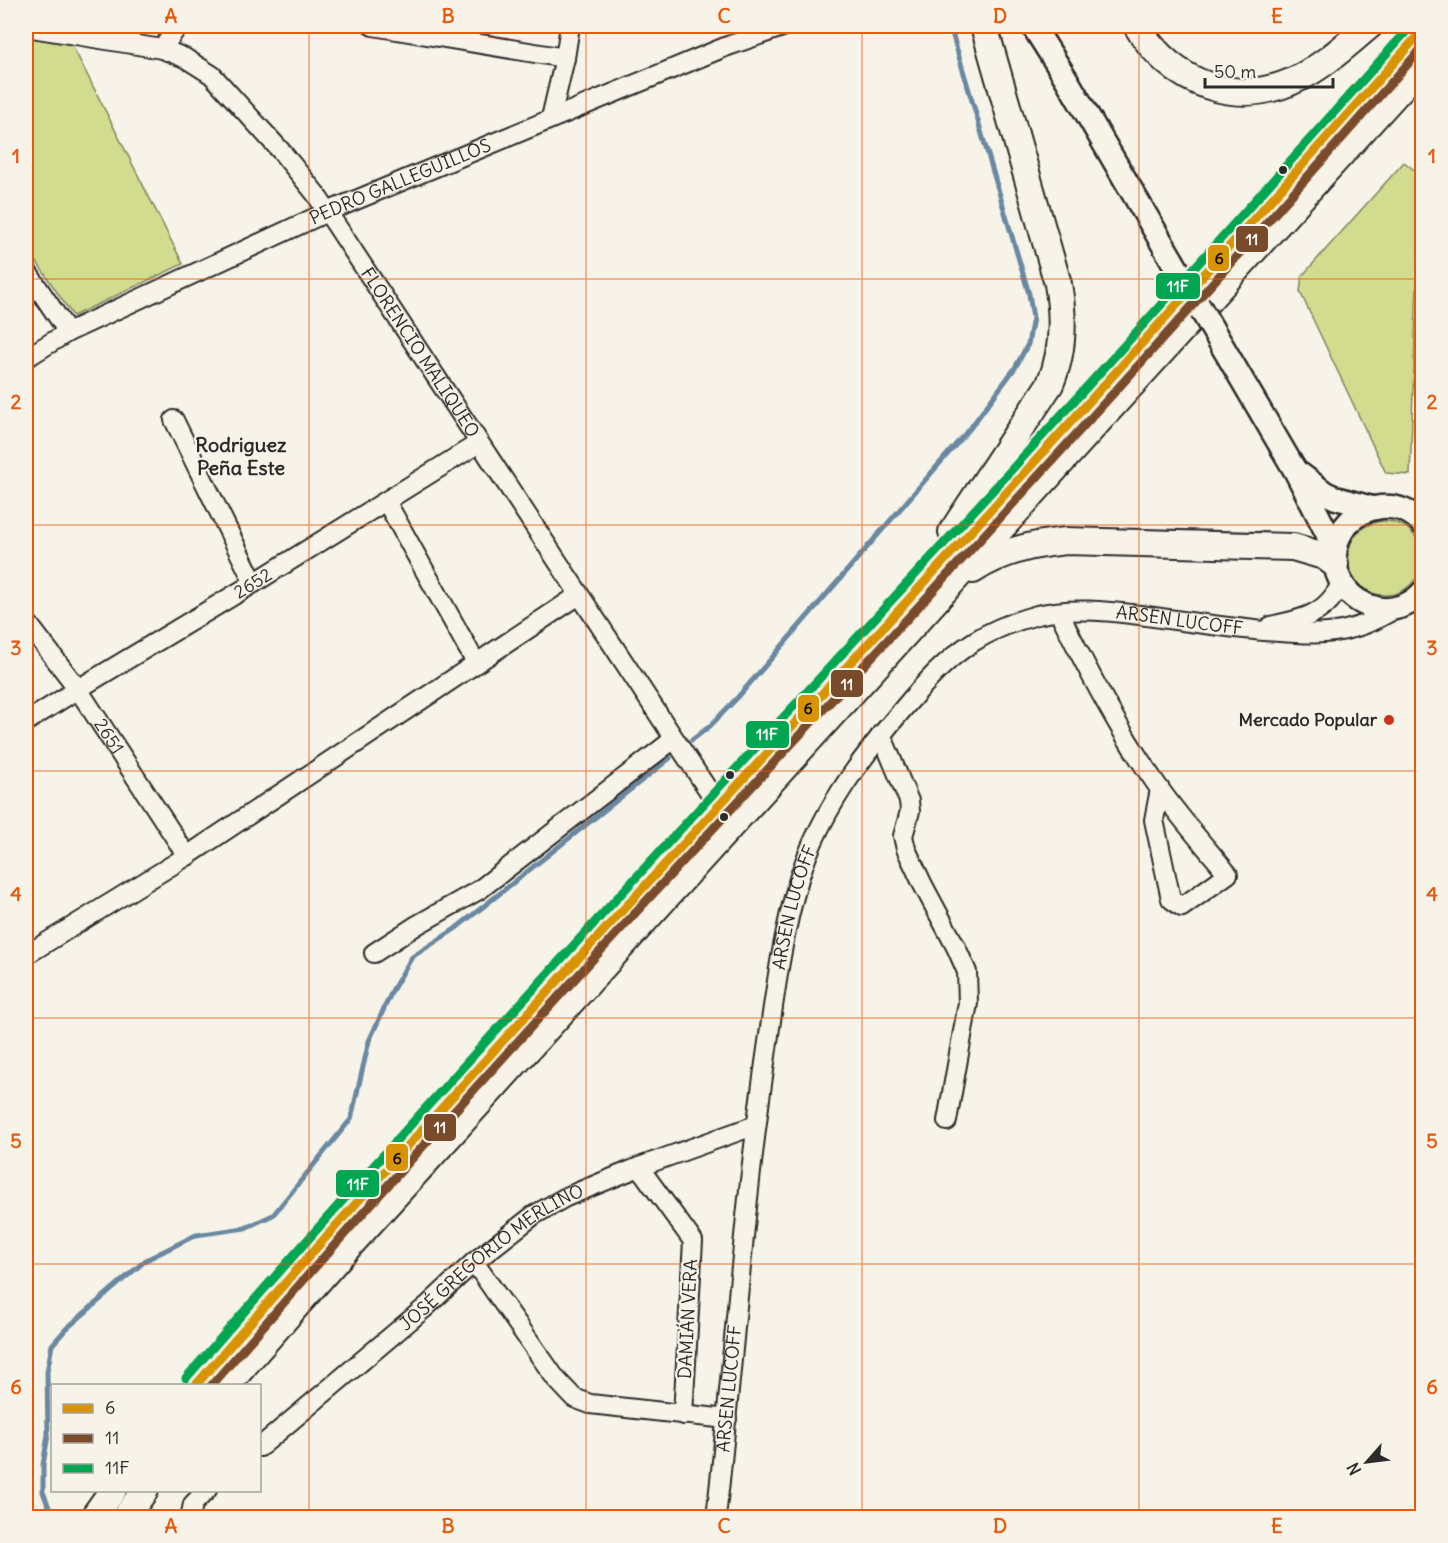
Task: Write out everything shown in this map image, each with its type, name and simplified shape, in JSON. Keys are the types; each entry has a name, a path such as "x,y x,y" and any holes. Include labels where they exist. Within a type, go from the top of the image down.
{"highway":[{"path":"900,609 1045,393 1054,374 1060,352 1062,317 1058,284 984,26"},
{"path":"1137,26 1152,47 1184,74 1218,89 1245,92 1260,91 1298,79 1324,63 1369,26"},
{"path":"197,1384 339,1223 1261,212 1422,31"},
{"path":"228,1384 347,1249 1422,65"},
{"path":"940,597 962,577 987,561 1007,552 1042,543 1066,541 1293,547 1324,556 1336,567"},
{"path":"93,1518 112,1492"},
{"path":"125,1518 144,1492"}],"main road":[{"path":"1033,26 1067,80 1296,472 1327,533 1336,567 1350,595 1364,605 1380,609 1397,608 1421,597"},
{"path":"1055,26 1058,52 1067,80"},
{"path":"1296,472 1325,493 1336,498 1372,508 1388,507 1403,510 1422,523"},
{"path":"1336,567 1337,540 1357,515 1372,508"}],"street":[{"path":"162,50 178,26"},
{"path":"373,26 406,28 565,58"},
{"path":"551,118 570,26"},
{"name":"PEDRO GALLEGUILLOS","path":"26,358 68,332 327,212 725,47 785,26"},
{"name":"FLORENCIO MALIQUEO","path":"26,27 162,50 185,58 212,75 281,151 315,193 718,805"},
{"path":"26,270 68,332"},
{"path":"174,420 254,584"},
{"name":"2652","path":"26,722 254,584 479,443"},
{"path":"387,501 476,663"},
{"name":"ARSEN LUCOFF","path":"1255,630 1308,617 1326,606 1340,586 1336,567"},
{"path":"26,955 187,856 579,595"},
{"name":"ARSEN LUCOFF","path":"716,1518 756,1125 783,939 810,850 832,806 881,734 942,666 974,642 1019,621 1036,616 1084,611 1119,613 1255,630 1325,634 1362,626 1397,608"},
{"path":"1059,612 1124,734 1160,789 1228,874 1182,907 1171,899 1154,820 1160,789"},
{"name":"2651","path":"26,621 78,689 187,856"},
{"path":"881,734 909,801 910,811 903,836 906,849 968,972 968,1003 947,1121"},
{"path":"374,953 417,925 479,890 674,739"},
{"name":"JOSÉ GREGORIO MERLINO","path":"261,1445 428,1306 474,1262 534,1215 566,1197 639,1167 756,1125"},
{"name":"DAMIÁN VERA","path":"639,1167 693,1241 683,1415"},
{"path":"474,1262 556,1379 574,1398 590,1404 727,1419"},
{"path":"190,1518 194,1504 204,1492"}],"green space":[{"path":"26,37 72,45 183,264 73,316 26,246"},
{"path":"1404,162 1421,175 1410,475 1386,473 1300,292 1302,276"},
{"path":"1385,521 1399,524 1411,532 1419,544 1422,558 1419,572 1411,584 1399,592 1385,595 1371,592 1359,584 1351,572 1348,558 1351,544 1359,532 1371,524"}],"waterway":[{"path":"692,740 710,726 738,697 971,427 1015,368 1028,344 1033,318 1029,294 950,26"},
{"path":"50,1510 43,1492 43,1465 48,1435 47,1372 52,1345 66,1329 146,1260 196,1235 245,1228 273,1215 351,1119 369,1041 393,989 412,957 455,929 670,758"}],"transit line":[{"name":"11F","path":"186,1378 447,1085 1020,460 1411,26"},
{"name":"6","path":"197,1384 456,1092 1031,466 1422,31"},
{"name":"11","path":"213,1384 469,1096 1036,478 1422,48"}],"place":[{"name":"Mercado Popular","path":"1389,720"}],"district":[{"name":"Rodriguez Peña Este","path":"241,456"}]}
